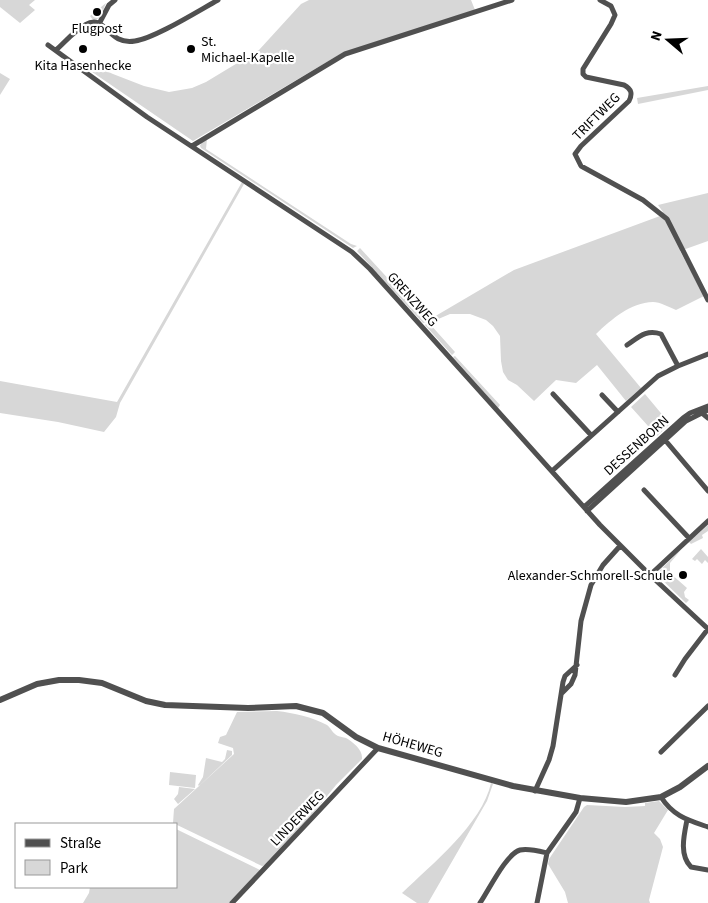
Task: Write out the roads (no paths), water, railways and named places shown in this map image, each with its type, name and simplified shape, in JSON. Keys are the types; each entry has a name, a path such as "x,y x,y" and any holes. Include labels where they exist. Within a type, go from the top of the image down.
{"street":[{"path":"100,22 109,6 115,0"},
{"path":"100,22 111,35 119,40 124,42 136,41 218,0"},
{"path":"192,146 345,54 512,0"},
{"name":"TRIFTWEG","path":"600,0 611,6 615,15 612,24 583,69 583,74 586,77 624,85 632,92 629,101 580,146 575,154 576,158 580,166 643,200 667,219 708,300"},
{"path":"56,50 86,24 100,22"},
{"name":"GRENZWEG","path":"48,45 147,117 352,252 370,268 620,546 708,629"},
{"path":"627,345 645,332 650,331 661,334 678,366"},
{"path":"552,471 658,376 708,354"},
{"path":"553,394 591,435"},
{"path":"602,395 618,412"},
{"name":"DESSENBORN","path":"586,509 683,418 708,406"},
{"path":"705,411 708,418"},
{"name":"DESSENBORN","path":"586,509 686,421 705,411"},
{"path":"664,440 708,491"},
{"path":"644,490 689,538"},
{"path":"650,575 708,521"},
{"path":"562,693 574,680 584,608 591,585 603,565 620,546"},
{"path":"675,674 708,629"},
{"path":"535,791 553,746 565,676 576,665"},
{"name":"HÖHEWEG","path":"0,700 37,684 59,680 85,680 111,686 146,701 165,705 248,708 296,706 323,713 356,737 378,748 535,791 580,798 626,802 661,797 680,787 708,766"},
{"path":"661,752 708,706"},
{"name":"LINDERWEG","path":"232,903 378,748"},
{"path":"661,797 668,808 687,820 708,827"},
{"path":"537,903 548,853 576,812 580,798"},
{"path":"687,820 684,841 685,859 691,866 708,870"},
{"path":"480,903 508,860 516,852 523,849 548,853"}],"place":[{"name":"Flugpost","path":"97,12"},
{"name":"Kita Hasenhecke","path":"83,49"},
{"name":"St. Michael-Kapelle","path":"191,49"},
{"name":"Alexander-Schmorell-Schule","path":"683,575"}]}
